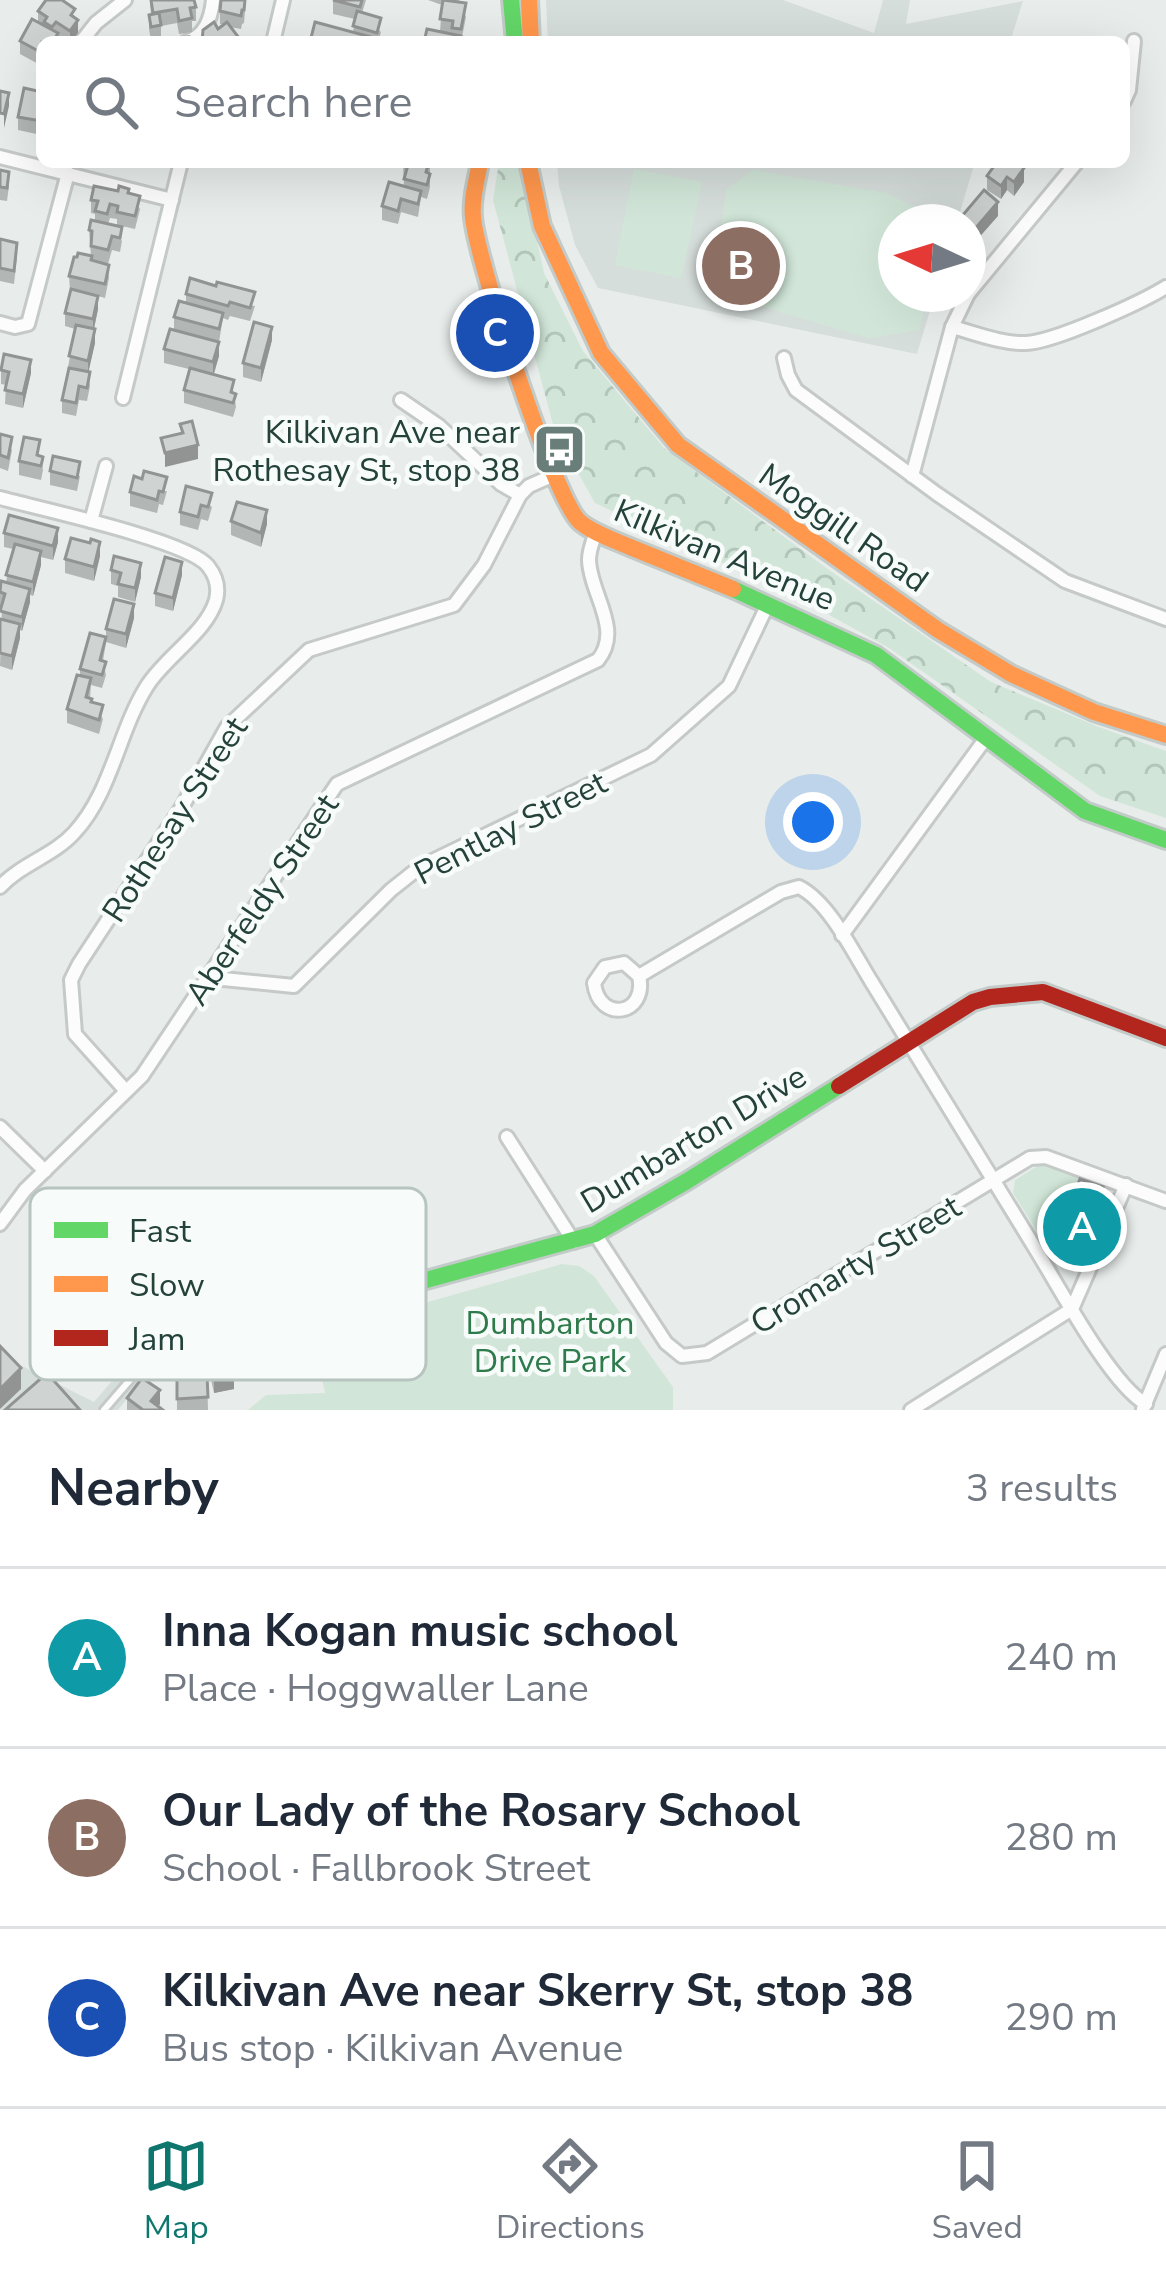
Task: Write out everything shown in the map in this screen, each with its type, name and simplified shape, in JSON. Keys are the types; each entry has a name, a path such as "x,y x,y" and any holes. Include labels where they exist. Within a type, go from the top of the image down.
{"street":[{"path":"86,36 124,0"},
{"path":"197,36 206,26 213,0"},
{"path":"274,36 283,0"},
{"path":"512,0 515,36"},
{"path":"529,0 531,36"},
{"path":"1130,82 1135,41"},
{"path":"0,157 36,165"},
{"path":"47,168 172,200"},
{"path":"123,398 180,168"},
{"name":"Kilkivan Avenue","path":"479,168 472,211 476,240 554,476 574,514 596,532 769,604 876,655 1084,811 1166,841"},
{"name":"Moggill Road","path":"529,168 542,226 602,353 678,445 938,630 1011,674 1094,712 1166,735"},
{"name":"Moggill Road","path":"541,168 565,274"},
{"path":"986,272 1072,168"},
{"path":"0,323 28,324 68,173"},
{"path":"952,327 1023,344 1114,313 1166,287"},
{"path":"912,476 959,312"},
{"path":"784,358 796,390 1065,581 1166,619"},
{"path":"400,400 439,426 501,484 520,495 554,476"},
{"path":"91,521 106,466"},
{"name":"Rothesay Street","path":"126,1090 75,1034 71,980 182,807 227,727 309,650 454,605 484,565 520,495"},
{"path":"0,498 191,553 208,566 217,586 214,604 202,623 147,686 104,788 81,823 61,844 0,887"},
{"name":"Aberfeldy Street","path":"0,1223 25,1190 142,1076 330,790 598,660 606,650 609,632 591,575 589,556 596,532"},
{"name":"Pentlay Street","path":"213,971 224,979 294,986 420,867 651,755 729,686 769,604"},
{"path":"842,935 986,738"},
{"path":"639,976 781,892 803,888 842,935 1072,1310 1126,1391 1144,1407 1166,1354"},
{"name":"Dumbarton Drive","path":"426,1280 574,1242 614,1226 973,1003 1043,992 1166,1038"},
{"path":"0,1127 45,1171"},
{"path":"507,1137 574,1242"},
{"name":"Cromarty Street","path":"595,1234 666,1343 682,1356 707,1353 1030,1158 1046,1157 1166,1201"},
{"path":"911,1410 1072,1310 1126,1185"}],"lane":[{"path":"104,1410 130,1380"}],"shaded area":[{"path":"546,0 783,0 874,33 883,0 910,0 906,24 1023,1 1012,36 548,36"},
{"path":"558,168 973,168 962,204 878,204 878,312 930,312 917,354 598,288 575,245"},
{"path":"0,1362 20,1365 30,1370 30,1380 50,1380 94,1402 113,1380 142,1380 118,1410 0,1410"}],"green space":[{"path":"498,168 521,168 544,273 583,351 665,449 991,682 1166,751 1166,818 1100,796 889,648 804,601 595,503 555,432 493,200"},
{"path":"634,169 702,182 681,278 615,265"},
{"path":"753,170 886,193 909,204 878,204 878,312 923,312 919,330 868,338 713,292 726,190"},
{"path":"1041,1164 1085,1179 1059,1242 1053,1233 1040,1236 1013,1193 1015,1180"},
{"name":"Dumbarton Drive Park","path":"562,1264 579,1266 594,1276 673,1387 673,1410 248,1410 266,1395 325,1393 322,1380 426,1380 426,1303"}],"building":[{"path":"46,0 62,0 75,9 71,15 78,20 70,31 56,22 52,27 44,22 47,17 38,11"},
{"path":"151,0 194,0 196,7 190,8 192,18 179,21 177,9 153,13"},
{"path":"221,0 245,0 241,16 220,11"},
{"path":"333,0 362,0 360,7"},
{"path":"443,0 466,3 461,29 452,28 453,21 440,19"},
{"path":"357,11 381,18 377,33 353,26"},
{"path":"159,13 161,25 151,27 149,15"},
{"path":"32,19 58,33 36,36 36,50 20,41"},
{"path":"214,22 218,29 227,22 238,36 202,36"},
{"path":"315,22 367,36 312,36"},
{"path":"427,29 461,36 425,36"},
{"path":"24,88 36,91 36,120 18,117"},
{"path":"0,91 9,93 4,114 0,113"},
{"path":"407,168 427,168 430,174 427,185 404,179"},
{"path":"993,168 1024,168 1014,182 1007,177 1001,186 987,176"},
{"path":"0,170 9,172 7,188 0,187"},
{"path":"389,182 421,191 418,204 401,199 398,211 382,206"},
{"path":"94,186 118,191 119,186 140,196 135,216 117,212 118,206 110,204 107,214 95,211"},
{"path":"984,190 998,202 986,216 986,204 972,204"},
{"path":"91,220 122,227 120,238 112,236 108,250 91,246"},
{"path":"0,239 17,243 14,271 0,268"},
{"path":"78,253 109,265 105,284 69,276"},
{"path":"190,278 255,292 250,308 186,294"},
{"path":"71,289 98,296 93,319 65,313"},
{"path":"179,301 223,313 219,329 174,317"},
{"path":"254,322 272,327 261,368 243,363"},
{"path":"76,325 95,329 88,361 69,356"},
{"path":"170,329 219,342 213,362 164,349"},
{"path":"4,354 31,360 23,394 5,390 9,372 1,370"},
{"path":"69,368 90,372 87,388 79,386 76,403 62,400"},
{"path":"190,368 234,380 233,403 184,390"},
{"path":"192,421 198,445 165,453 161,438 183,433 180,424"},
{"path":"0,434 12,437 8,458 0,455"},
{"path":"24,437 40,440 41,466 19,461"},
{"path":"53,456 80,462 77,478 50,471"},
{"path":"144,471 167,477 157,500 130,492 134,476 142,479"},
{"path":"186,486 212,493 198,517 180,512"},
{"path":"237,502 267,510 261,533 231,521"},
{"path":"9,515 58,528 53,546 4,533"},
{"path":"71,538 100,542 94,567 65,559"},
{"path":"15,544 41,551 33,582 6,575"},
{"path":"114,556 141,563 135,588 118,584 121,573 111,570"},
{"path":"165,557 182,562 173,598 155,593"},
{"path":"1,581 30,589 22,617 0,611 5,594 0,592"},
{"path":"114,599 134,604 126,634 106,629"},
{"path":"0,619 20,624 12,656 0,653"},
{"path":"90,633 106,637 102,675 80,669"},
{"path":"77,675 91,678 86,697 103,705 99,720 67,709"},
{"path":"1080,1179 1103,1187 1082,1243 1077,1243 1061,1225"},
{"path":"0,1346 21,1368 0,1389"},
{"path":"39,1380 53,1380 80,1410 5,1410"},
{"path":"145,1380 160,1390 151,1401 163,1410 143,1410 127,1398"},
{"path":"177,1380 207,1380 208,1397 177,1399"}],"traffic: fast":[{"path":"511,0 514,36"},
{"path":"733,589 876,655 1085,811 1166,840"},
{"path":"426,1280 595,1234 839,1086"}],"traffic: slow":[{"path":"529,0 531,36"},
{"path":"479,168 473,217 487,279 518,376 568,504 580,522 597,533 733,589"},
{"path":"529,168 542,226 601,353 678,445 938,630 1011,674 1094,712 1166,735"}],"traffic: jam":[{"path":"839,1086 973,1002 990,997 1043,992 1166,1038"}],"place":[{"name":"Our Lady of the Rosary School","path":"741,266"},
{"name":"Kilkivan Ave near Skerry St, stop 38","path":"495,333"},
{"name":"Kilkivan Ave near Rothesay St, stop 38","path":"559,450"},
{"name":"Inna Kogan music school","path":"1082,1227"}]}
